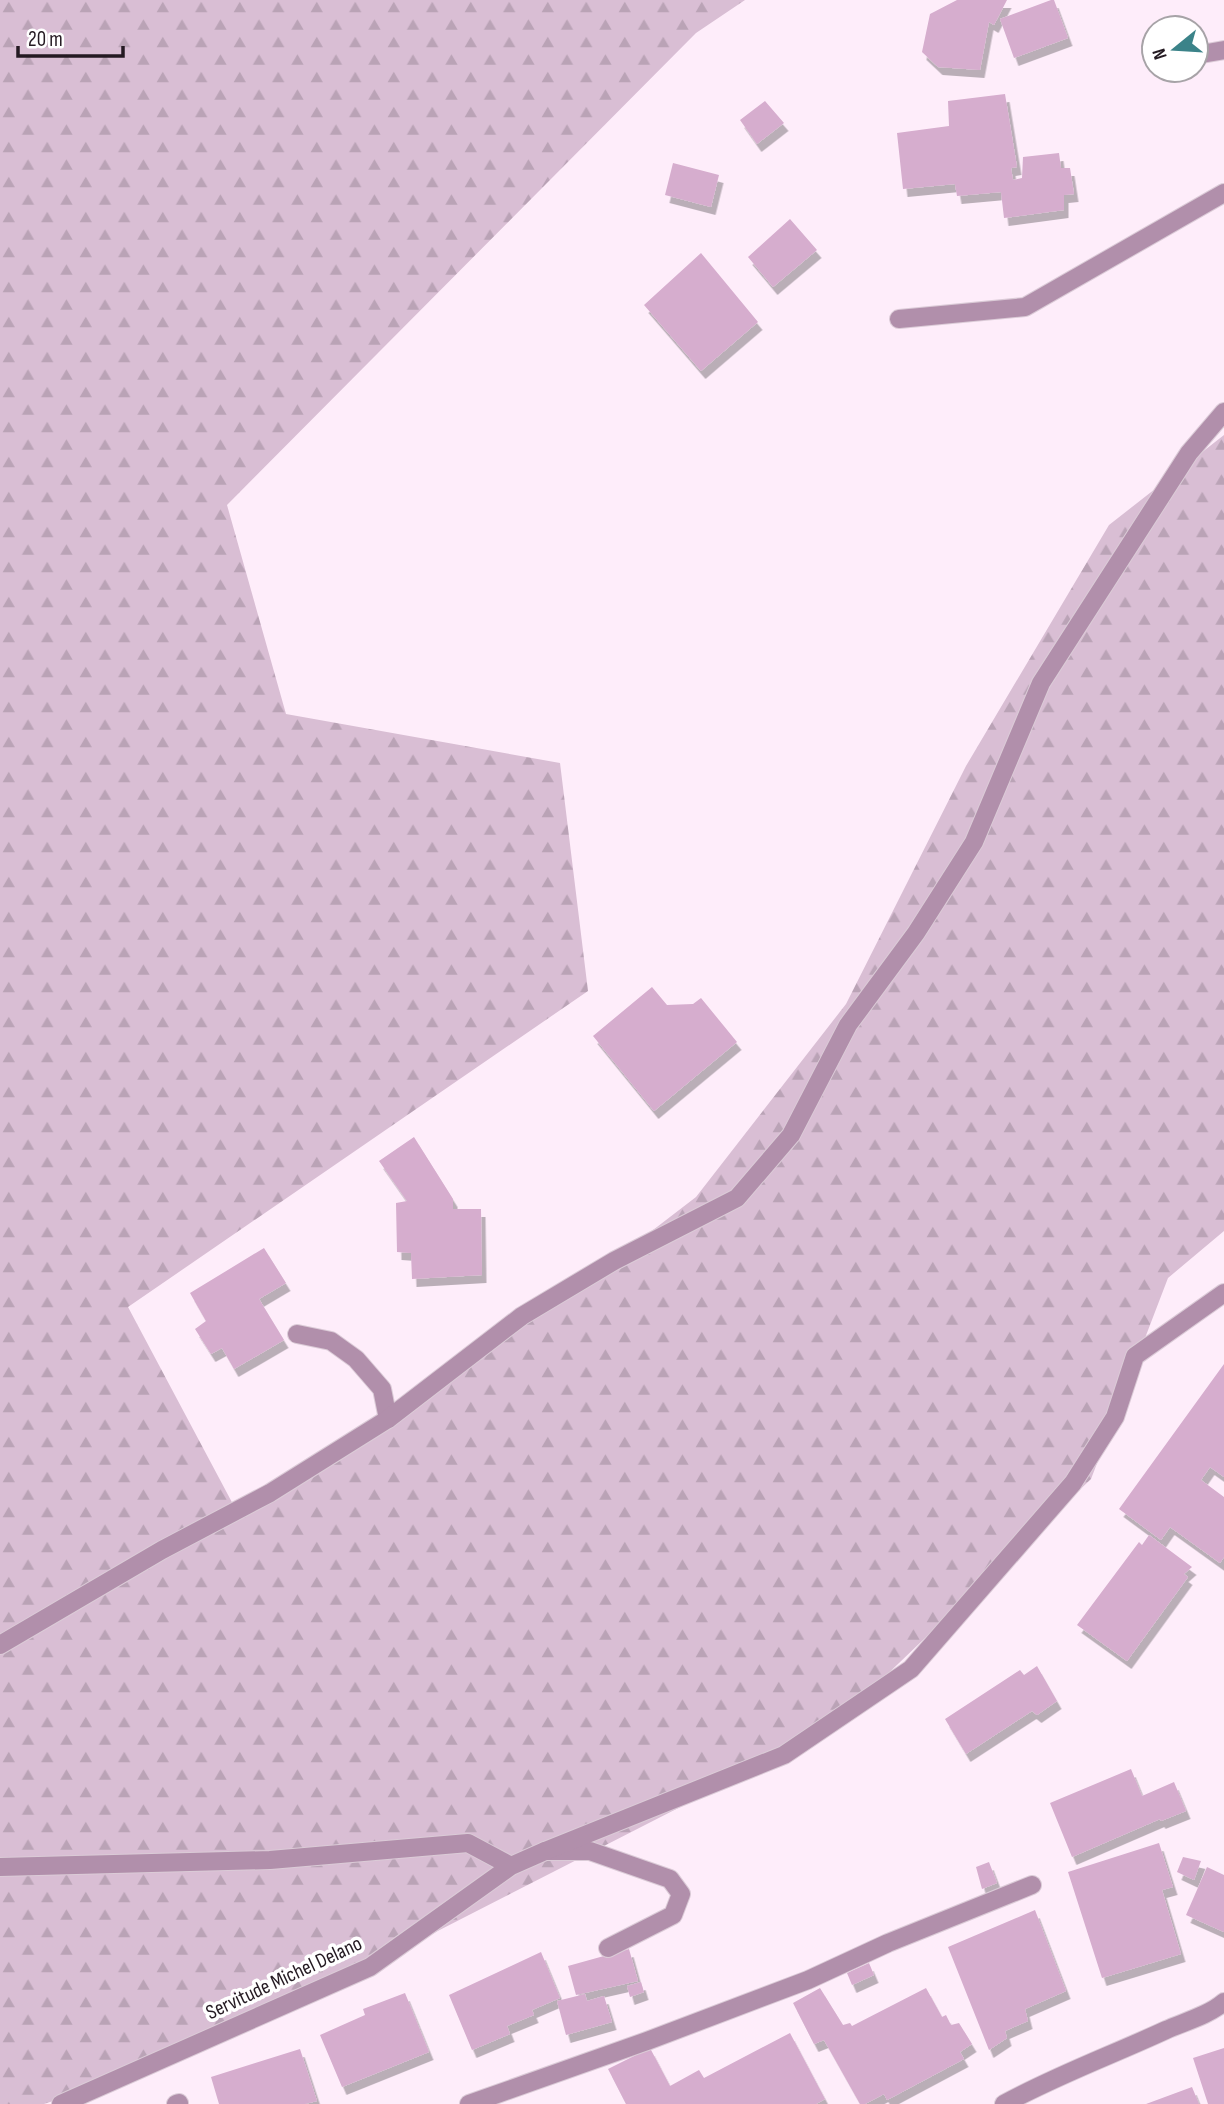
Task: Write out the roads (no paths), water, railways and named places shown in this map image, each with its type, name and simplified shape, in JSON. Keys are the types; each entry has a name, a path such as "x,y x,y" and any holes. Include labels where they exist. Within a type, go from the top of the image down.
{"street":[{"path":"899,318 1025,307 1224,193"},
{"path":"0,1645 162,1550 270,1493 388,1419 522,1316 614,1261 737,1198 791,1135 848,1025 916,933 974,842 1041,683 1189,453 1224,412"},
{"name":"Servitude Michel Delano","path":"61,2104 370,1967 511,1866 784,1755 911,1669 1073,1483 1115,1417 1135,1356 1224,1293"},
{"path":"297,1334 331,1341 356,1359 382,1389 388,1419"},
{"path":"0,1867 270,1860 468,1843 511,1866"},
{"path":"545,1850 590,1851 670,1879 681,1894 673,1915 608,1948"},
{"path":"469,2104 808,1980 888,1942 1032,1885"},
{"path":"1004,2104 1067,2071 1145,2040 1224,2002"}]}
